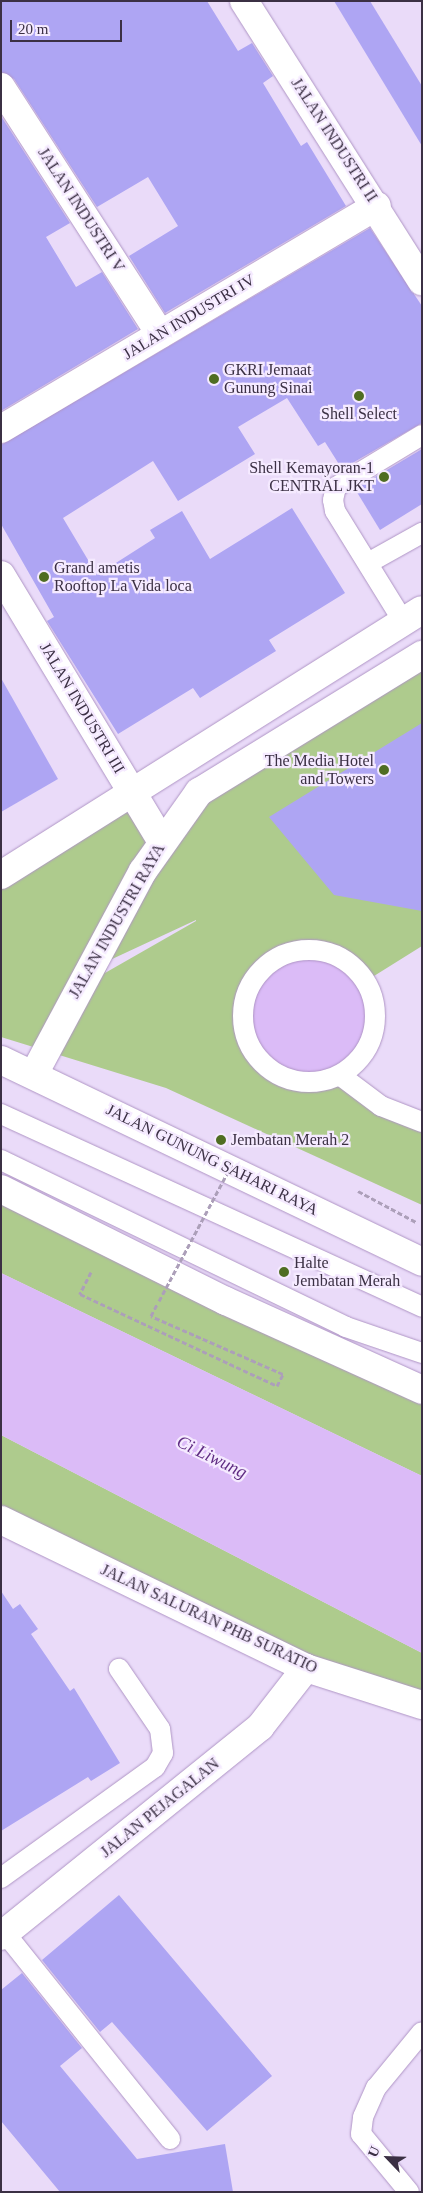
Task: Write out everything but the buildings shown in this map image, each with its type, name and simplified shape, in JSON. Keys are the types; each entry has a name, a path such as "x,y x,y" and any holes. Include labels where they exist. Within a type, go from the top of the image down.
{"street":[{"name":"JALAN INDUSTRI II","path":"244,1 377,206 422,280"},
{"name":"JALAN INDUSTRI V","path":"1,87 160,334"},
{"name":"JALAN INDUSTRI IV","path":"1,430 377,206"},
{"name":"JALAN INDUSTRI III","path":"5,590 133,792 162,842"},
{"path":"1,875 412,615"},
{"name":"JALAN INDUSTRI RAYA","path":"34,1074 90,965 162,842 199,792 422,655"},
{"name":"JALAN GUNUNG SAHARI RAYA","path":"1,1060 34,1074 422,1262"},
{"path":"1,1189 235,1305 422,1390"},
{"name":"JALAN SALURAN PHB SURATIO","path":"1,1520 306,1668 422,1705"},
{"name":"JALAN PEJAGALAN","path":"3,1934 260,1727 306,1668"}],"lane":[{"path":"412,615 368,563 335,511 336,488 422,435"},
{"path":"368,563 422,533"},
{"path":"301,948 326,950 349,962 366,981 374,1011 372,1036 360,1059 341,1076 316,1084 291,1082 268,1071 252,1051 243,1022 246,996 257,973 276,956 301,948"},
{"path":"341,1076 381,1106 422,1122"},
{"path":"1,1114 422,1307"},
{"path":"1,1160 346,1327 422,1353"},
{"path":"1,1878 155,1767 163,1753 160,1729 120,1669"},
{"path":"3,1934 170,2138"},
{"path":"409,2192 361,2134 363,2117 376,2088 422,2032"}],"path":[{"path":"80,1294 277,1386 283,1374 151,1316 232,1164"}],"green space":[{"path":"422,652 422,946 366,981 349,962 276,956 257,973 246,996 252,1051 268,1071 291,1082 341,1076 422,1122 422,1205 166,1088 1,1037 1,875 133,792 162,836 201,790","holes":["196,921 105,973 110,960"]},
{"path":"1,1190 422,1390 422,1476 1,1273"},
{"path":"1,1435 422,1653 422,1705 1,1520"}],"water":[{"path":"309,950 322,951 334,955 356,969 370,991 374,1003 374,1029 370,1041 356,1063 334,1077 322,1081 309,1082 296,1081 284,1077 262,1063 248,1041 244,1029 243,1016 244,1003 248,991 262,969 284,955 296,951"},
{"name":"Ci Liwung","path":"1,1273 422,1476 422,1653 1,1435"}],"place":[{"name":"GKRI Jemaat Gunung Sinai","path":"214,379"},
{"name":"Shell Select","path":"359,396"},
{"name":"Shell Kemayoran-1 CENTRAL JKT","path":"384,477"},
{"name":"Grand ametis Rooftop La Vida loca","path":"44,577"},
{"name":"The Media Hotel and Towers","path":"384,770"},
{"name":"Jembatan Merah 2","path":"221,1140"},
{"name":"Halte Jembatan Merah","path":"284,1272"}]}
